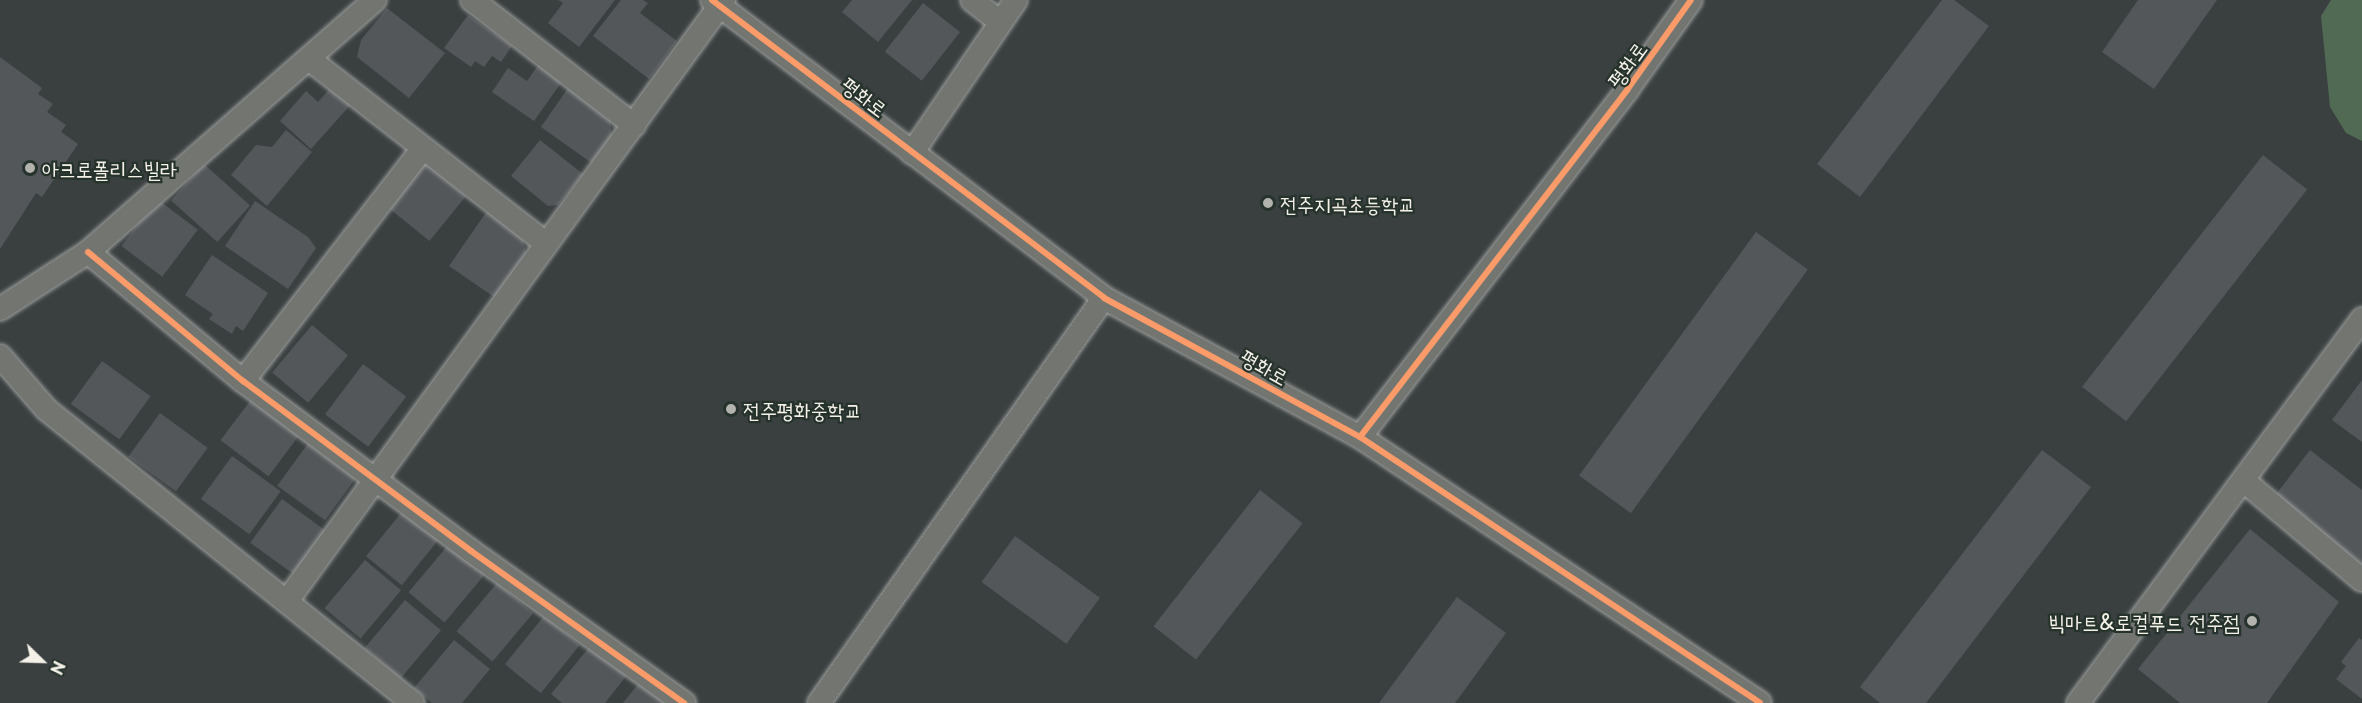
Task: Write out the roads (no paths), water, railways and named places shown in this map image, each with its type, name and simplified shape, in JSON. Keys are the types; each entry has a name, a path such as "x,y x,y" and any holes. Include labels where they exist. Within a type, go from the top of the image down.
{"street":[{"path":"0,309 88,252 375,0"},
{"path":"472,0 634,125"},
{"path":"972,0 1000,22"},
{"path":"912,153 1016,0"},
{"name":"평화로","path":"719,2 912,153 1104,298 1360,437 1627,90 1691,0"},
{"path":"286,601 634,125 719,2"},
{"path":"309,59 547,244"},
{"path":"243,381 422,149"},
{"path":"88,252 243,381 684,703"},
{"path":"819,703 1104,298"},
{"path":"2078,703 2362,319"},
{"path":"0,356 46,409 413,703"},
{"path":"1360,437 1760,703"},
{"path":"2244,481 2362,580"}],"place":[{"name":"아크로폴리스빌라","path":"30,168"},
{"name":"전주지곡초등학교","path":"1268,203"},
{"name":"전주평화중학교","path":"731,409"},
{"name":"빅마트&로컬푸드 전주점","path":"2252,621"}]}
